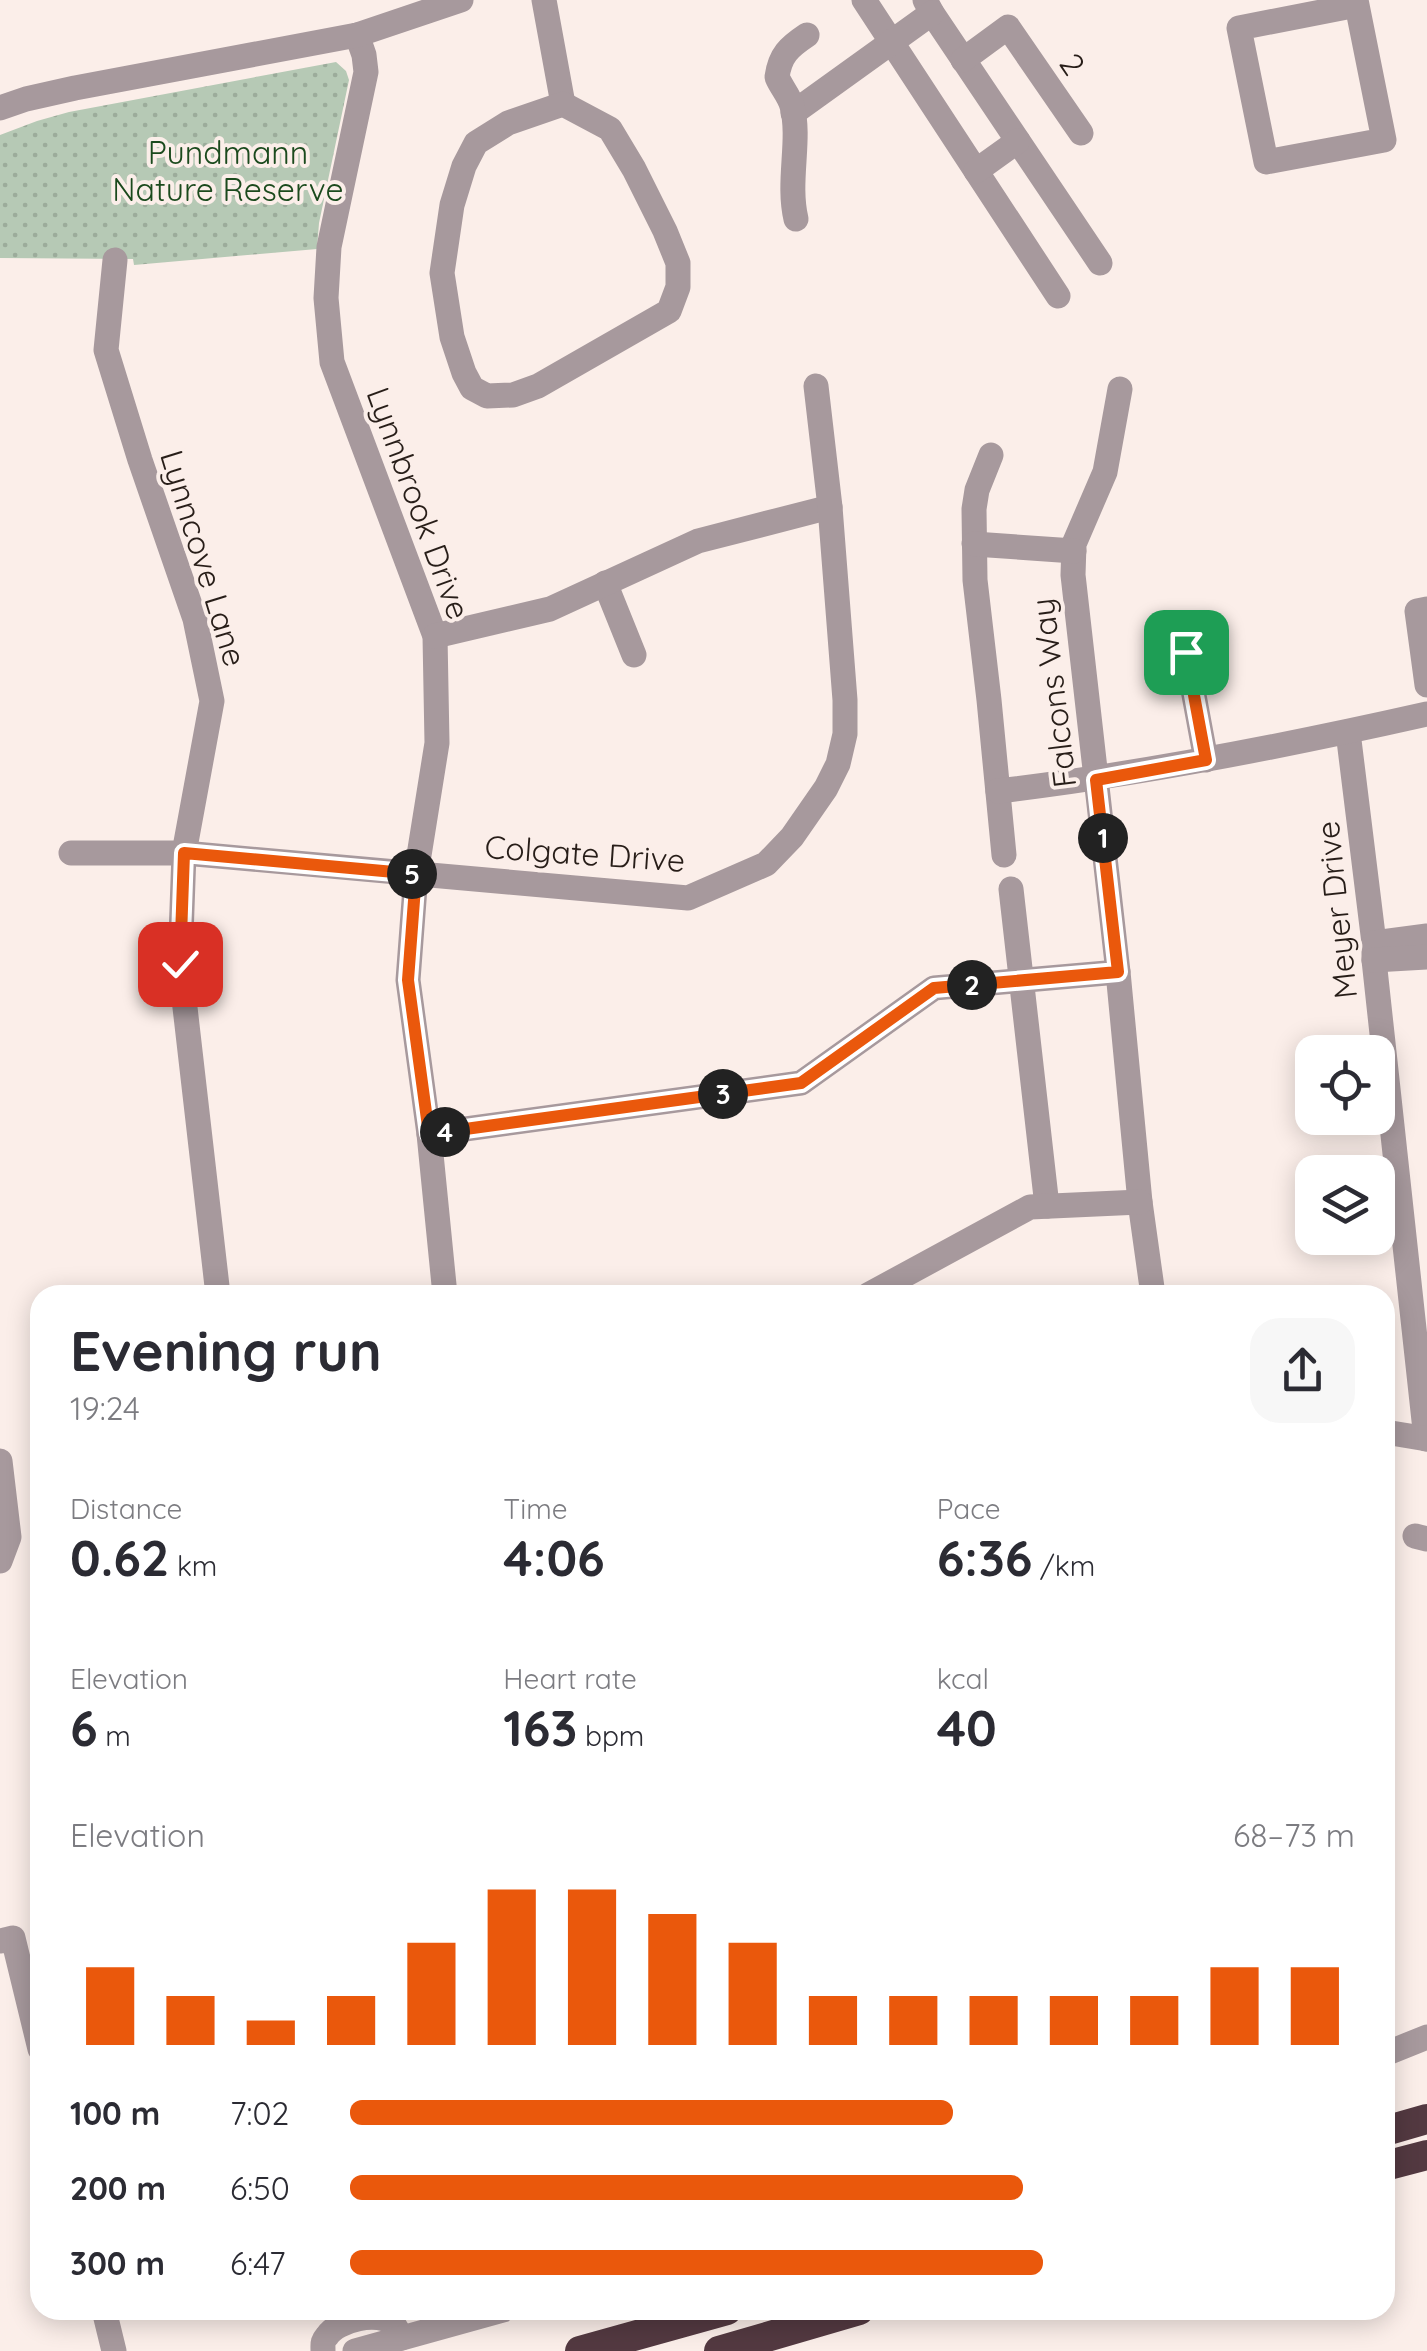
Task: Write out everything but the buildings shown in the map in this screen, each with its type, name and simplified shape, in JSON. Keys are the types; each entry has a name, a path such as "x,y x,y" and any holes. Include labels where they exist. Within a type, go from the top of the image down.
{"highway":[{"path":"1395,2127 1427,2119"},
{"path":"1395,2163 1427,2154"},
{"path":"580,2351 691,2320"},
{"path":"719,2351 825,2320"}],"street":[{"path":"0,108 76,88 357,35 461,0"},
{"path":"544,0 563,104"},
{"path":"864,0 1058,296"},
{"path":"1356,2 1384,140 1266,162 1238,28 1356,2"},
{"path":"793,113 892,42 929,7 1100,263"},
{"name":"2","path":"963,60 1008,27 1081,134"},
{"name":"Lynnbrook Drive","path":"357,35 366,72 329,247 326,298 332,362 435,636 437,743 416,874 408,980 444,1285"},
{"path":"796,218 791,184 793,113 788,94 777,77 784,52 807,35"},
{"path":"563,104 610,129 665,231 678,263 678,287 669,311 538,386 513,395 487,396 472,388 452,337 442,273 452,206 464,166 476,143 508,123 563,104"},
{"path":"976,171 1018,141"},
{"name":"Lynncove Lane","path":"115,260 106,350 195,619 212,700 184,853 180,964 217,1285"},
{"name":"Colgate Drive","path":"71,853 184,853 688,898 766,864 792,836 826,788 846,734 830,507 816,386"},
{"name":"Falcons Way","path":"1120,389 1105,472 1074,544 1072,575 1152,1285"},
{"path":"992,455 977,490 974,510 975,580 1004,855"},
{"path":"435,636 550,609 698,540 830,507"},
{"path":"974,544 1074,551"},
{"path":"605,583 634,655"},
{"path":"1427,610 1417,612 1427,685"},
{"path":"1186,652 1206,760"},
{"path":"998,791 1096,780 1427,714"},
{"name":"Meyer Drive","path":"1348,732 1421,1339 1426,1427"},
{"path":"1011,889 1047,1206"},
{"path":"1374,952 1427,936"},
{"path":"1374,952 1427,958"},
{"path":"429,1134 801,1083 934,988 1118,972"},
{"path":"886,1285 1030,1207 1140,1202"},
{"path":"1395,1431 1426,1427"},
{"path":"0,1461 9,1536 0,1561"},
{"path":"0,1941 13,1938 30,2008"},
{"path":"1395,2050 1427,2036"},
{"path":"106,2320 114,2351"},
{"path":"323,2351 329,2331 353,2320"},
{"path":"387,2320 394,2324 401,2338"},
{"path":"355,2351 462,2320"}],"green space":[{"name":"Pundmann Nature Reserve","path":"336,62 349,80 317,249 134,265 133,259 0,258 0,135 69,112"}],"route":[{"path":"180,964 184,853 416,874 408,980 429,1134 801,1083 934,988 1118,972 1096,780 1206,760 1186,652"}]}
